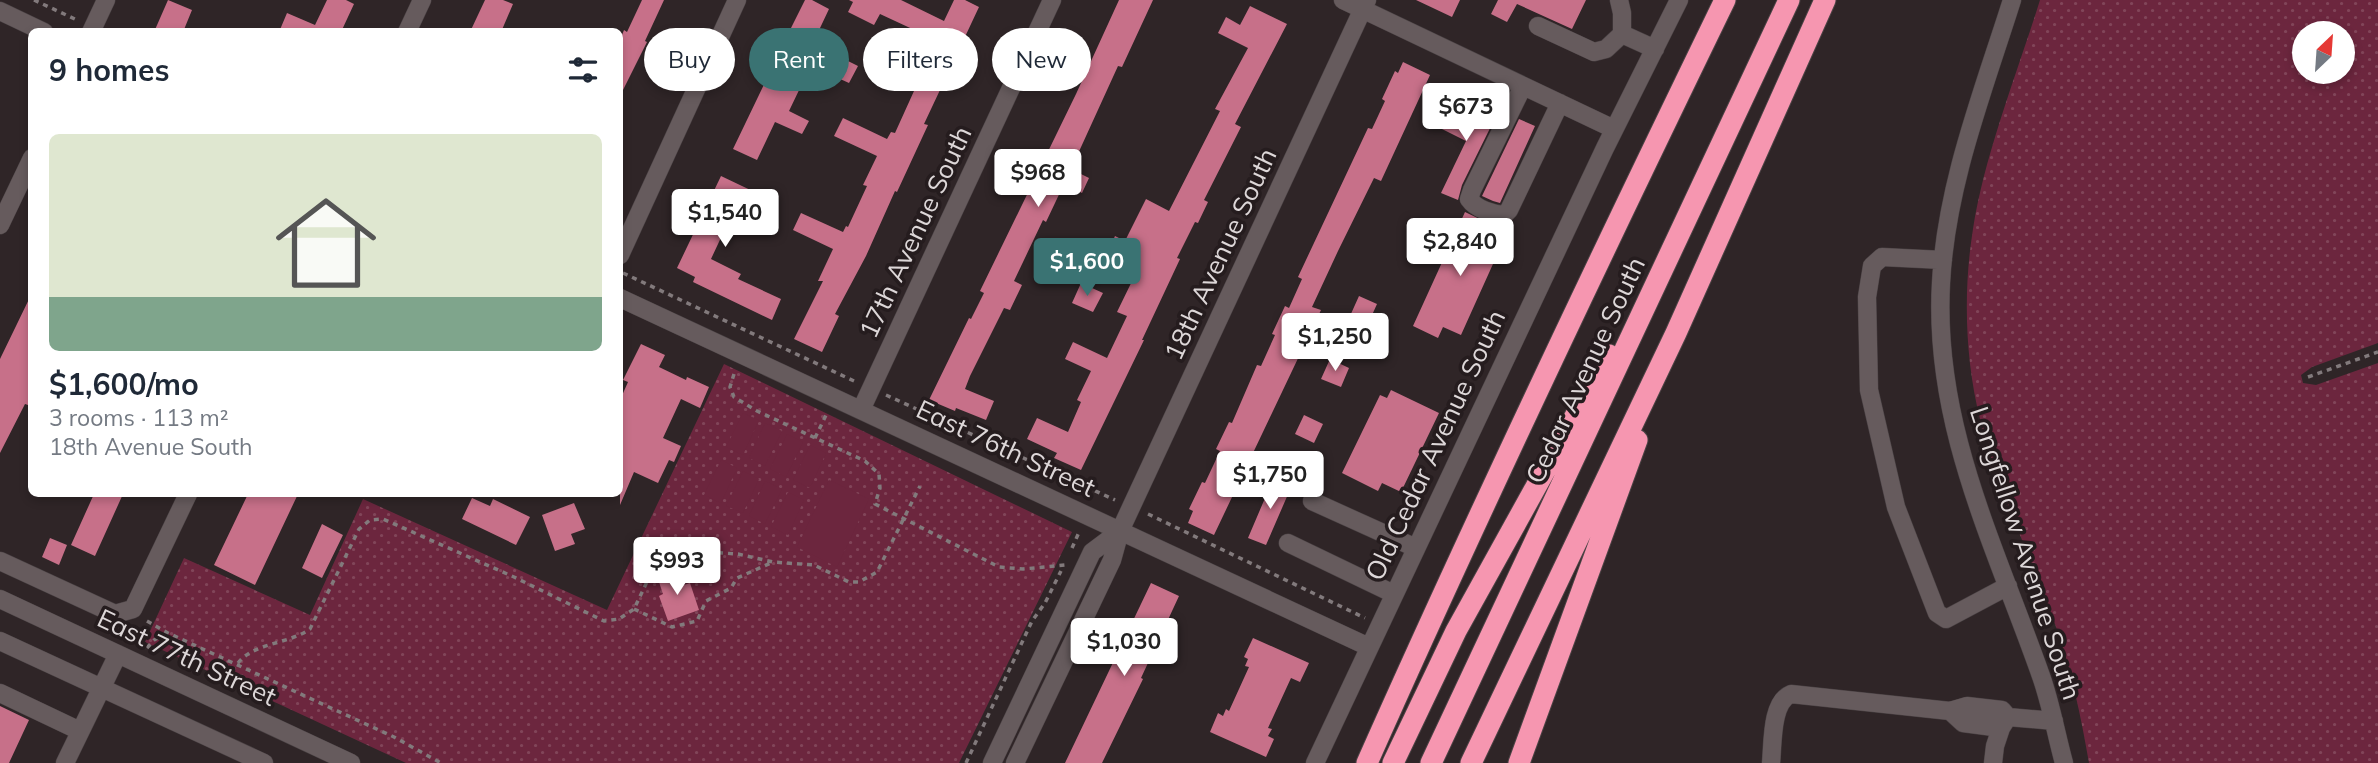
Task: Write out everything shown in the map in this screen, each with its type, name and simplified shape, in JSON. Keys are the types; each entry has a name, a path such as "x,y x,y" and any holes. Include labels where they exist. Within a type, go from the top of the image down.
{"highway":[{"path":"1367,763 1574,312 1726,0"},
{"name":"Cedar Avenue South","path":"1431,763 1789,0"},
{"path":"1471,763 1676,333 1825,0"},
{"path":"1393,763 1456,631 1695,201"},
{"path":"1520,763 1676,333"},
{"path":"1353,763 1392,684 1417,650"}],"street":[{"path":"93,28 106,0"},
{"path":"409,28 422,0"},
{"path":"623,248 737,0"},
{"name":"17th Avenue South","path":"861,410 1052,0"},
{"path":"1343,0 1365,5 1614,130"},
{"path":"1538,26 1594,52 1606,49 1622,34 1619,0"},
{"name":"Old Cedar Avenue South","path":"1315,763 1614,130 1679,0"},
{"name":"Longfellow Avenue South","path":"2012,0 1958,172 1950,208 1943,260 1941,327 1949,405 1968,478 2043,679 2062,760"},
{"name":"18th Avenue South","path":"1015,763 1112,560 1120,531 1365,5"},
{"path":"0,11 36,28"},
{"path":"1622,34 1655,49"},
{"path":"1523,86 1472,190 1469,199 1473,205 1494,214 1504,215 1509,210 1560,103"},
{"path":"0,225 28,166"},
{"path":"1943,260 1882,257 1872,266 1867,296 1869,390 1896,507 1937,613 1946,619 2008,586"},
{"name":"East 76th Street","path":"623,299 1369,647"},
{"path":"0,561 115,614 133,609 187,497"},
{"path":"1312,501 1416,548"},
{"path":"992,763 1092,552 1120,531"},
{"path":"1288,543 1394,594"},
{"name":"East 77th Street","path":"0,599 351,763"},
{"path":"0,641 264,763"},
{"path":"65,763 118,654"},
{"path":"0,693 80,732"},
{"path":"1771,763 1777,706 1783,697 1791,694 1950,711 1967,706 2002,710 2005,722 1995,746 1993,763"},
{"path":"2005,722 2054,721"}],"path":[{"path":"34,0 76,19"},
{"path":"628,276 853,380"},
{"path":"2308,377 2378,352"},
{"path":"734,374 730,387 734,397 757,411 865,461 879,474 880,488 875,504 999,567 1023,569 1065,565"},
{"path":"885,395 1113,499"},
{"path":"238,663 244,655 300,636 310,629 359,528 370,520 383,519 514,577 604,621 619,619 634,609 654,568 667,559 690,551 738,554 773,562 814,565 849,582 859,582 877,572 920,486"},
{"path":"1146,513 1364,618"},
{"path":"966,763 1032,621 1065,565 1077,534"},
{"path":"634,609 672,627 697,621 706,601 731,589 737,578 773,562"},
{"path":"133,609 168,633 394,737 441,763"},
{"path":"145,649 154,640 168,633"}],"shaded area":[{"path":"2040,0 2378,0 2378,343 2312,367 2301,375 2303,383 2316,385 2378,363 2378,763 2089,763 2061,641 1987,445 1971,373 1967,325 1970,253 1978,200 1993,143"},
{"path":"724,364 1072,532 959,763 406,763 145,642 184,558 310,615 363,499 607,610"},
{"path":"743,413 759,420 743,455 726,447"},
{"path":"765,423 782,431 765,466 749,458"},
{"path":"787,434 803,442 786,477 770,469"},
{"path":"810,445 826,453 810,488 793,480"},
{"path":"721,460 737,468 721,503 704,495"},
{"path":"743,471 759,479 743,513 726,506"},
{"path":"829,480 869,499 837,567 797,547"},
{"path":"765,481 782,489 765,524 749,516"},
{"path":"788,492 804,500 788,535 771,527"}],"building":[{"path":"168,0 192,10 185,28 156,28"},
{"path":"327,0 346,0 354,4 343,28 281,28 287,13 315,25"},
{"path":"485,0 503,0 513,4 503,28 472,28"},
{"path":"642,0 664,0 651,28 644,28 644,48 623,90 623,32 624,30 627,32"},
{"path":"805,0 812,0 829,9 820,28 791,28"},
{"path":"849,0 901,0 944,21 954,0 965,0 979,7 969,28 910,28 880,14 874,25 848,12 853,2"},
{"path":"1119,0 1153,0 1122,67 1118,66 1071,169 1089,178 1082,193 1064,184 1046,222 1043,220 1014,281 1022,285 1010,310 1004,308 970,376 965,389 994,401 986,420 929,400 984,293 980,291 1077,91 1091,91 1091,61"},
{"path":"1416,0 1460,0 1452,17"},
{"path":"1498,0 1586,0 1572,29 1517,4 1507,22 1491,14"},
{"path":"1250,6 1287,24 1235,124 1241,127 1204,200 1208,202 1177,258 1180,259 1144,340 1081,470 1054,458 1057,453 1027,439 1037,418 1068,432 1081,402 1077,400 1091,371 1065,359 1073,342 1107,358 1127,316 1117,312 1135,275 1104,261 1115,236 1125,241 1146,199 1169,211 1220,111 1215,109 1248,48 1218,33 1226,17 1240,25"},
{"path":"849,62 858,66 849,83"},
{"path":"1403,62 1430,75 1381,181 1374,178 1338,251 1312,307 1321,310 1214,535 1188,523 1193,511 1189,509 1202,482 1205,483 1220,451 1216,449 1229,422 1232,423 1257,365 1261,366 1285,306 1289,308 1302,279 1298,277 1368,128 1372,129 1395,71 1398,73"},
{"path":"761,91 799,91 789,111 809,121 802,134 775,122 757,160 733,149"},
{"path":"914,91 940,91 924,124 928,125 897,192 895,191 866,256 835,314 839,316 822,352 794,339 823,281 818,281 833,249 793,230 801,213 843,232 846,226 848,227 867,186 863,185 877,156 834,136 843,118 887,139 891,132 895,133"},
{"path":"1484,103 1499,110 1462,185 1458,200 1441,193 1466,141 1438,127 1448,107 1476,120"},
{"path":"1519,119 1535,126 1500,203 1482,196"},
{"path":"721,176 763,196 751,221 733,212 711,259 741,274 738,279 781,299 772,320 693,282 695,277 677,268"},
{"path":"1465,212 1490,224 1488,228 1497,232 1493,240 1502,244 1461,335 1443,327 1438,338 1413,326"},
{"path":"1081,283 1103,293 1093,312 1072,303"},
{"path":"1359,296 1377,304 1368,324 1350,316"},
{"path":"28,301 28,405 25,404 0,453 0,359"},
{"path":"641,344 665,355 659,367 709,387 700,408 681,399 663,438 681,446 674,462 669,460 658,483 634,472 620,505 620,497 623,497 623,393 628,382 623,380"},
{"path":"1330,359 1349,368 1341,387 1321,379"},
{"path":"1391,390 1439,413 1401,492 1382,483 1378,491 1342,473 1380,395 1387,398"},
{"path":"1304,415 1323,424 1314,443 1295,434"},
{"path":"1274,477 1292,485 1266,545 1248,538"},
{"path":"93,497 122,497 95,556 71,545"},
{"path":"247,497 297,497 255,585 214,565"},
{"path":"472,498 490,506 493,499 530,517 516,545 462,519"},
{"path":"574,503 585,529 571,534 575,544 555,551 542,515"},
{"path":"322,524 343,535 322,578 302,568"},
{"path":"50,538 67,545 59,565 42,557"},
{"path":"679,571 684,585 690,583 699,610 668,621 659,596 663,594 658,579"},
{"path":"1151,583 1179,596 1141,678 1143,679 1102,763 1065,763"},
{"path":"1253,638 1309,663 1300,682 1291,678 1268,728 1272,729 1268,736 1274,739 1266,757 1210,732 1218,713 1223,716 1226,709 1229,711 1249,667 1245,666 1248,659 1244,657"},
{"path":"0,706 29,720 9,763 0,763"}]}
